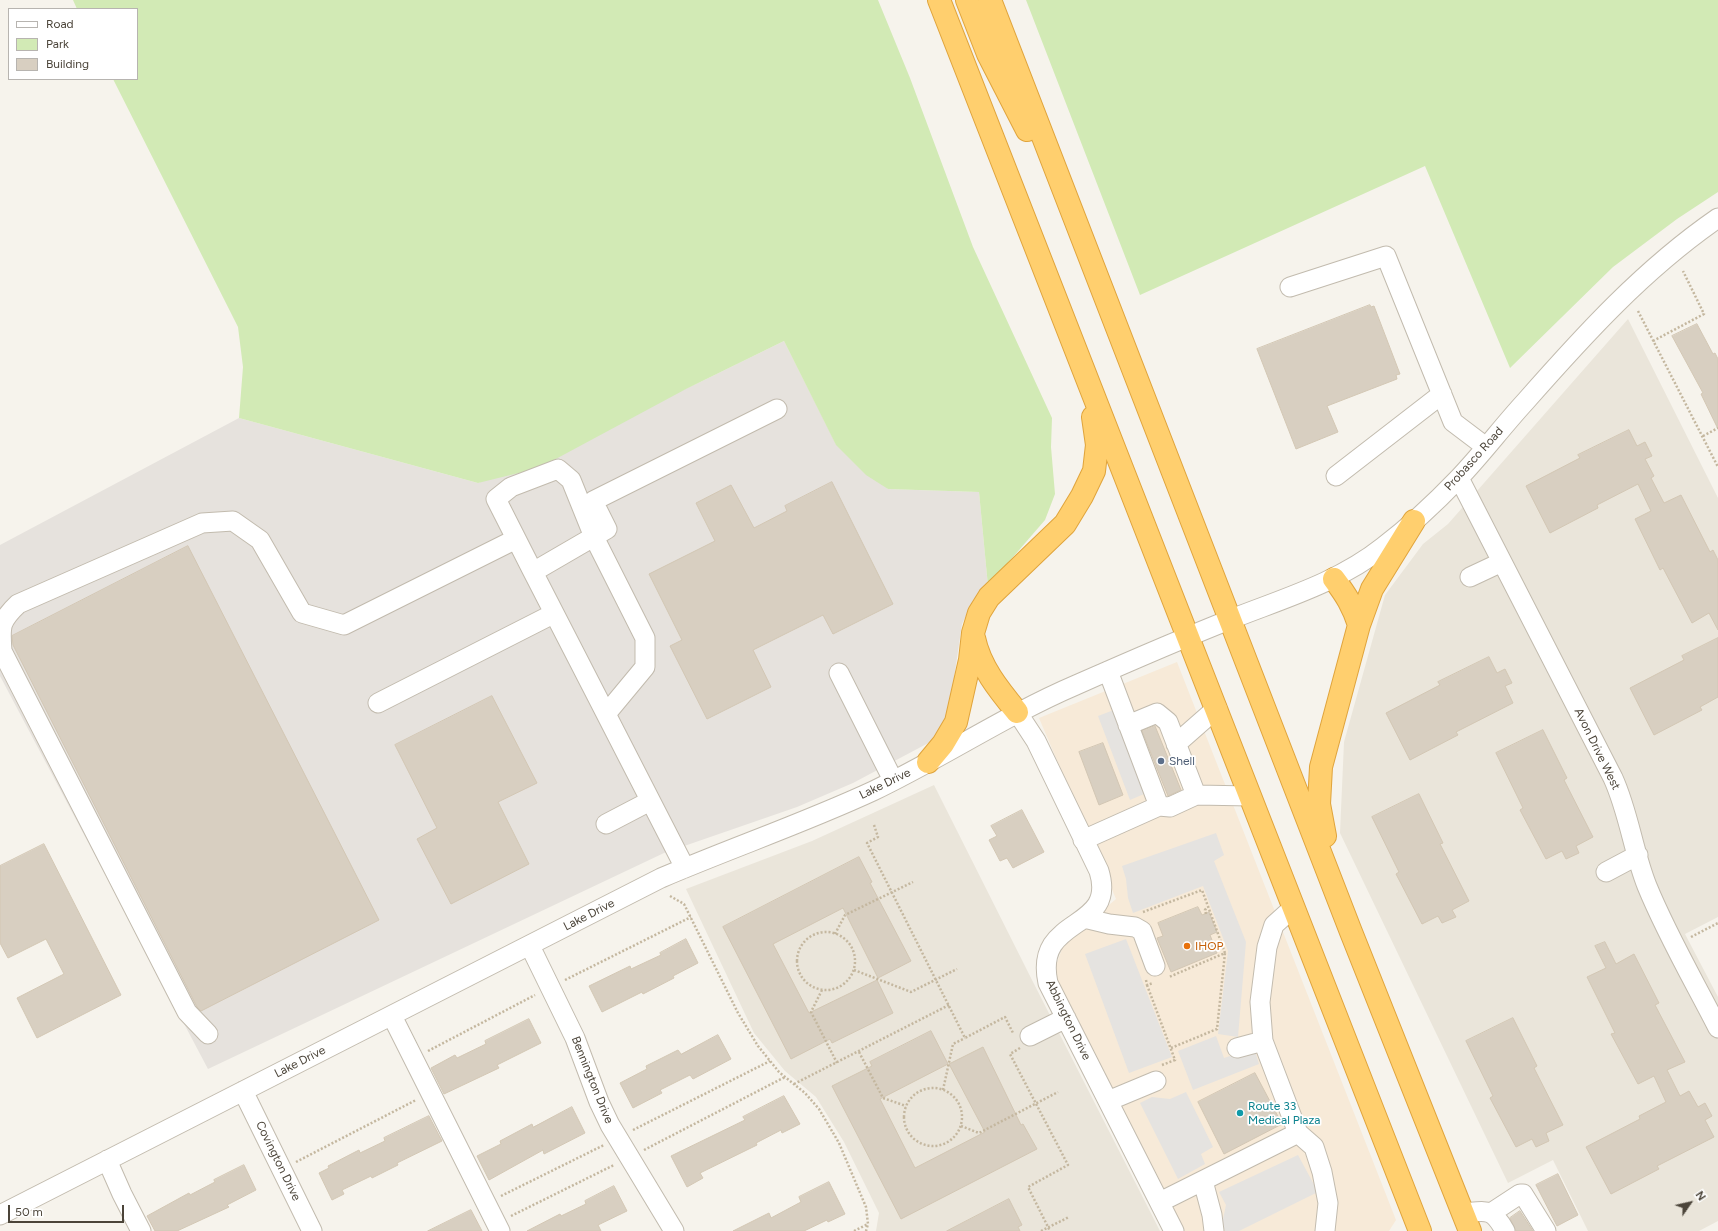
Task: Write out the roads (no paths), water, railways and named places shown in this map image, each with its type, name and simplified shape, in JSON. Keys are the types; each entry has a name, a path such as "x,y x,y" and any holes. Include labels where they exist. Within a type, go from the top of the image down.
{"highway":[{"path":"967,0 988,54 1078,226"},
{"path":"990,0 1351,932 1415,1089 1466,1222"},
{"path":"940,5 1188,638 1217,708 1420,1231"},
{"path":"928,762 944,744 956,722 970,660 973,633 979,613 989,597 1065,524 1082,496 1094,471 1097,444 1088,384"},
{"path":"1351,932 1325,836 1319,804 1320,767 1359,625 1372,589 1414,521"},
{"path":"1334,579 1347,596 1354,609 1359,625"},
{"path":"973,633 977,652 989,676 1018,712"}],"street":[{"name":"Probasco Road","path":"1188,638 1231,619 1334,579 1381,549 1414,521 1459,478 1524,402 1617,302 1655,266 1718,218"},
{"path":"1290,286 1386,256 1453,422 1486,447"},
{"path":"1336,476 1442,394"},
{"path":"533,572 608,529 593,501 777,409"},
{"path":"606,714 645,667 645,638 594,537 570,480 558,469 511,486 496,499 553,614 685,868"},
{"name":"Avon Drive West","path":"1459,478 1613,778 1619,791 1646,884 1718,1028"},
{"path":"208,1034 187,1012 2,651 0,631 4,616 18,604 202,523 233,521 260,540 302,613 344,625 516,539"},
{"path":"1470,578 1502,562"},
{"path":"378,703 553,614"},
{"name":"Lake Drive","path":"0,1215 530,946 595,911 685,868 818,815 928,762 1018,712 1108,671 1188,638"},
{"path":"1108,671 1159,806"},
{"path":"839,673 893,780"},
{"path":"1176,744 1217,708"},
{"name":"Abbington Drive","path":"1018,712 1036,741 1102,880 1102,892 1098,904 1092,912 1062,933 1052,944 1046,957 1045,970 1048,983 1174,1231"},
{"path":"1128,725 1157,713 1168,722 1196,795"},
{"path":"1083,840 1159,806 1170,807 1196,795 1251,796"},
{"path":"606,824 650,802"},
{"path":"1606,872 1638,855"},
{"path":"1294,907 1274,924 1267,947 1260,1002 1263,1041 1298,1134 1314,1146 1322,1172 1328,1204 1325,1231"},
{"path":"1084,918 1109,924 1135,927 1142,931 1154,977"},
{"name":"Bennington Drive","path":"530,946 575,1038 599,1102 610,1125 674,1231"},
{"path":"392,1016 500,1231"},
{"path":"1021,1038 1066,1018"},
{"path":"1237,1048 1263,1041"},
{"path":"1108,1101 1157,1074"},
{"name":"Covington Drive","path":"243,1091 312,1231"},
{"path":"1160,1202 1298,1134"},
{"path":"107,1160 141,1231"},
{"path":"1203,1181 1212,1216 1214,1231"},
{"path":"1491,1213 1520,1194 1524,1194 1546,1231"},
{"path":"1466,1222 1485,1211 1498,1218 1505,1231"}],"place":[{"name":"Shell","path":"1161,761"},
{"name":"IHOP","path":"1187,946"},
{"name":"Route 33 Medical Plaza","path":"1240,1113"}]}
